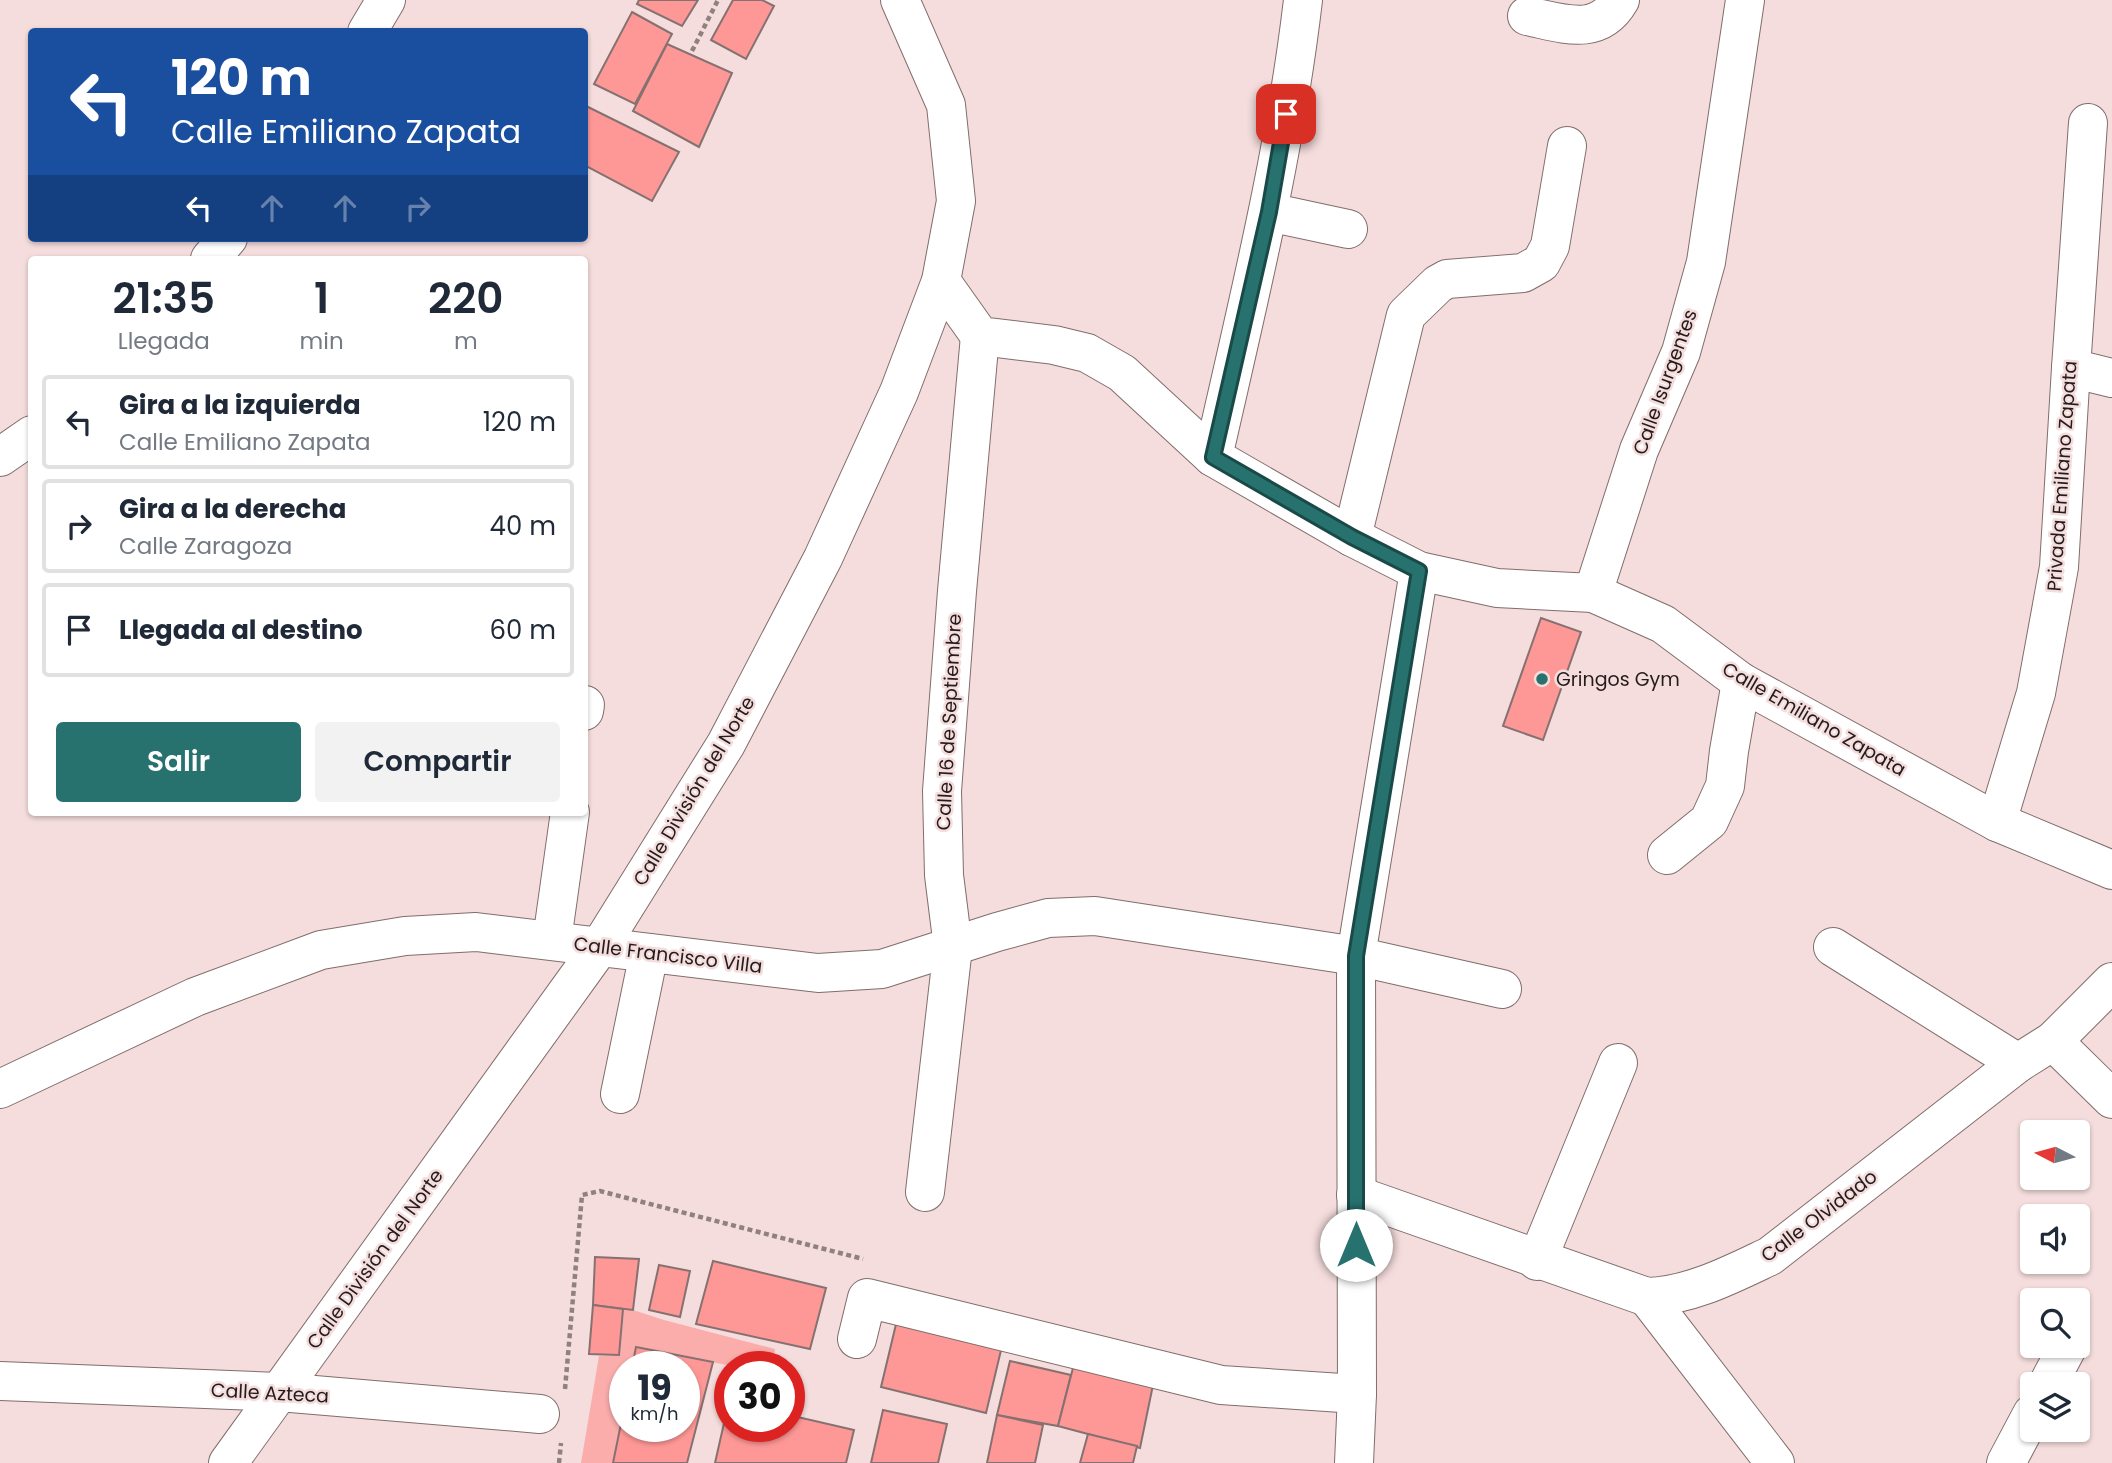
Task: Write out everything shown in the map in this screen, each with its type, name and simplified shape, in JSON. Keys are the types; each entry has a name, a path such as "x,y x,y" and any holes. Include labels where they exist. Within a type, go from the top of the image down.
{"street":[{"path":"369,28 386,0"},
{"name":"Calle División del Norte","path":"228,1463 599,948 726,744 817,571 899,392 941,281 956,201 946,105 900,0"},
{"path":"1213,457 1269,212 1303,0"},
{"path":"1527,16 1577,26 1599,22 1613,12 1620,0"},
{"name":"Calle Isurgentes","path":"1593,593 1639,450 1681,352 1706,262 1745,0"},
{"name":"Privada Emiliano Zapata","path":"1997,822 2036,693 2059,567 2088,123"},
{"path":"1352,537 1406,315 1438,284 1447,279 1523,273 1541,263 1550,246 1567,146"},
{"path":"1269,212 1348,229"},
{"path":"213,256 225,242"},
{"path":"941,281 980,336"},
{"name":"Calle Emiliano Zapata","path":"980,336 1054,345 1087,353 1122,373 1213,457 1352,537 1419,571 1497,588 1593,593 1663,624 1741,682 1997,822 2112,870"},
{"name":"Calle 16 de Septiembre","path":"925,1192 953,947 944,875 942,791 980,336"},
{"path":"2070,368 2112,378"},
{"path":"0,457 28,438"},
{"path":"1354,1463 1357,1394 1356,956 1419,571"},
{"path":"1667,855 1709,821 1725,786 1741,682"},
{"path":"552,940 569,816"},
{"name":"Calle Francisco Villa","path":"0,1090 195,998 321,950 405,936 476,932 818,973 882,969 1048,918 1095,916 1356,956 1502,989"},
{"path":"1833,947 2018,1063"},
{"path":"620,1094 649,953"},
{"name":"Calle Olvidado","path":"1356,1195 1537,1261 1647,1297 1669,1297 1726,1277 1770,1256 2018,1063 2053,1041 2112,982"},
{"path":"2053,1041 2112,1099"},
{"path":"1537,1261 1618,1063"},
{"path":"1647,1297 1775,1463"},
{"path":"857,1339 867,1298 1222,1385 1357,1394"},
{"name":"Calle Azteca","path":"0,1381 279,1392 555,1416"},
{"path":"2006,1463 2020,1437"}],"path":[{"path":"692,51 718,0"},
{"path":"559,1463 555,1416 582,1195 600,1191 866,1259"}],"shaded area":[{"path":"623,1309 775,1349 714,1351 714,1363 700,1360 700,1351 652,1351 636,1348 635,1351 619,1351"},
{"path":"599,1356 609,1356 609,1442 617,1442 613,1463 581,1463"}],"building":[{"path":"639,0 698,0 682,26 637,4"},
{"path":"733,0 762,0 774,6 746,59 711,40"},
{"path":"632,12 672,34 635,104 594,84"},
{"path":"667,44 732,73 699,147 633,111"},
{"path":"588,107 679,152 652,201 588,167"},
{"name":"Gringos Gym","path":"1541,618 1581,632 1543,740 1503,726"},
{"path":"595,1257 639,1259 633,1310 593,1305"},
{"path":"713,1261 826,1288 810,1349 696,1324"},
{"path":"659,1265 690,1271 680,1317 649,1310"},
{"path":"593,1305 623,1309 619,1351 609,1351 609,1355 589,1354"},
{"path":"897,1320 1002,1346 986,1413 881,1387"},
{"path":"636,1347 657,1351 635,1351"},
{"path":"700,1359 713,1362 700,1412"},
{"path":"1010,1361 1071,1375 1058,1426 997,1415"},
{"path":"1074,1364 1153,1385 1140,1448 1058,1426"},
{"path":"883,1410 947,1424 938,1463 871,1463"},
{"path":"997,1415 1043,1425 1035,1463 987,1463"},
{"path":"805,1419 854,1430 846,1463 715,1463 720,1442 805,1442"},
{"path":"1088,1434 1137,1446 1133,1463 1080,1463"},
{"path":"617,1442 692,1442 687,1463 613,1463"}],"place":[{"name":"Gringos Gym","path":"1542,679"}],"route":[{"path":"1286,114 1269,212 1213,457 1352,537 1419,571 1356,956 1356,1245"}]}
